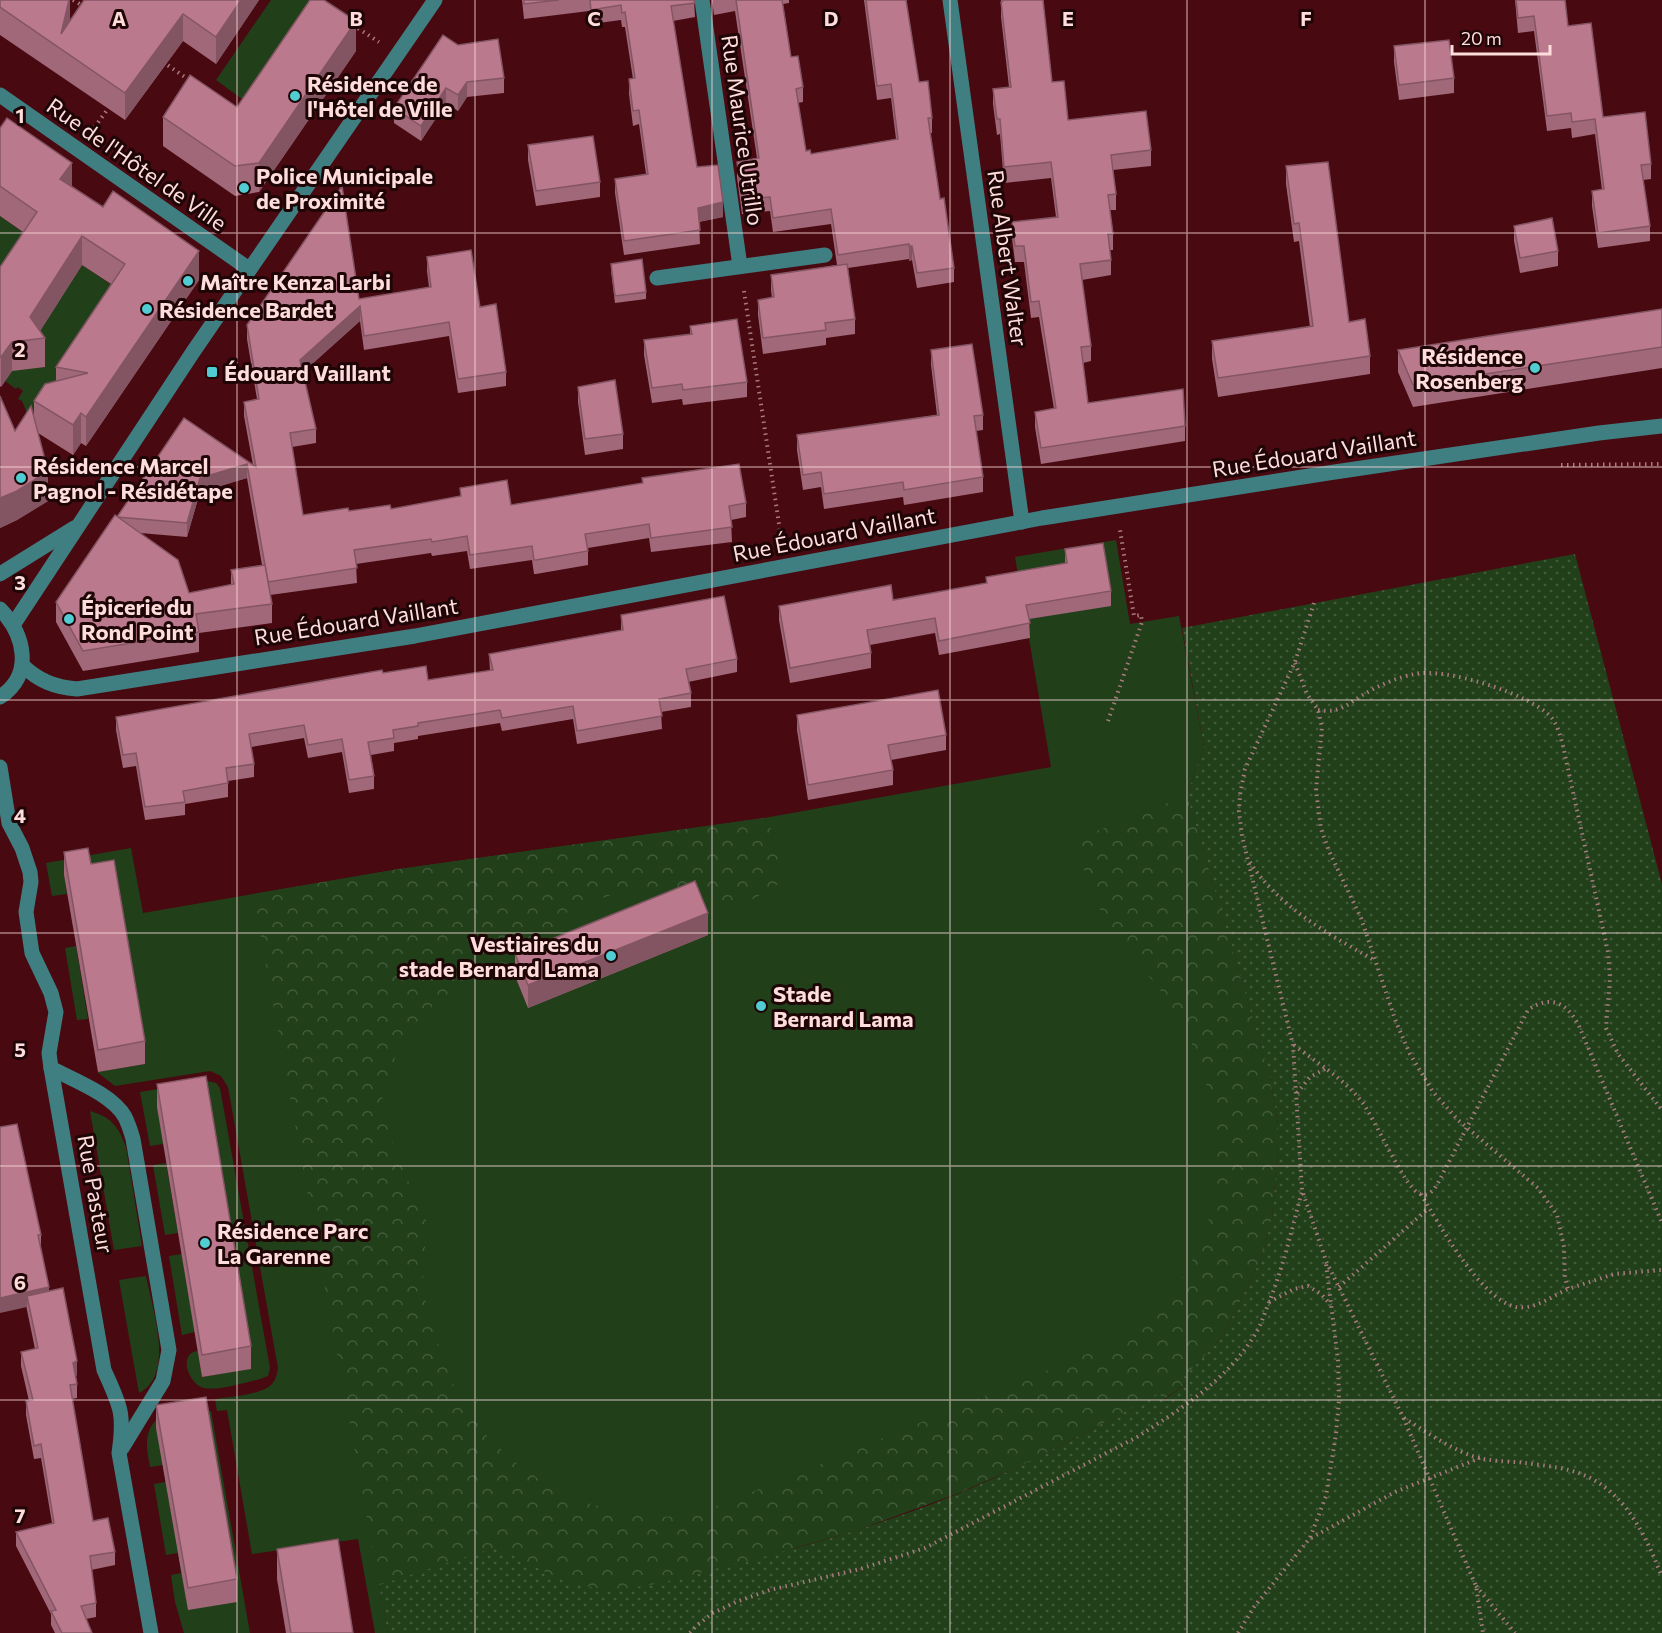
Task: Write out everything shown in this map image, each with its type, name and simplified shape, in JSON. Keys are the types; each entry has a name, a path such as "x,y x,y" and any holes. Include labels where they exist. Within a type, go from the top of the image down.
{"street":[{"path":"13,625 249,269 276,234 435,0"},
{"name":"Rue Maurice Utrillo","path":"702,0 740,266"},
{"name":"Rue Albert Walter","path":"950,0 1022,522"},
{"name":"Rue de l'Hôtel de Ville","path":"0,95 249,269"},
{"path":"657,278 825,255"},
{"name":"Rue Édouard Vaillant","path":"22,664 35,677 48,684 77,689 415,636 1022,522 1328,473 1662,426"},
{"path":"0,574 79,525"},
{"path":"0,609 13,625 21,647 22,664 16,682 0,696"},
{"name":"Rue Pasteur","path":"0,767 9,823 25,854 30,872 31,882 26,912 32,953 51,993 56,1012 49,1053 51,1068 104,1370 120,1407 123,1432 119,1453 151,1633"},
{"path":"51,1068 105,1097 116,1106 124,1116 135,1150 170,1350 163,1381 119,1453"}],"path":[{"path":"73,0 91,12"},
{"path":"350,23 397,55"},
{"path":"155,57 194,84"},
{"path":"78,151 110,105 116,109"},
{"path":"740,266 785,566"},
{"path":"1108,721 1142,622 1141,615 1134,616 1121,539"},
{"path":"1314,603 1295,662 1242,780 1239,811 1248,859 1293,1045 1302,1190 1326,1261 1403,1417 1476,1586 1483,1633"},
{"path":"1295,662 1307,694 1318,710 1322,728 1316,790 1321,829 1360,918 1410,1054 1433,1092 1467,1127 1538,1188 1557,1215 1564,1247 1565,1278 1568,1289"},
{"path":"1318,710 1330,712 1339,710 1366,692 1384,684 1416,673 1434,672 1466,678 1506,692 1530,702 1553,719 1563,746 1608,952 1610,978 1606,1028 1618,1054 1662,1110"},
{"path":"1248,859 1263,881 1289,905 1374,960"},
{"path":"1421,1194 1431,1193 1435,1189 1528,1010 1545,1002 1557,1003 1570,1012 1579,1026 1662,1223"},
{"path":"1293,1045 1342,1080 1362,1103 1407,1180 1421,1194 1458,1254 1487,1287 1508,1303 1517,1307 1541,1304 1568,1289 1614,1274 1662,1270"},
{"path":"1297,1093 1310,1077 1326,1069"},
{"path":"690,1633 713,1613 736,1602 770,1590 860,1569 925,1548 968,1528 1044,1485 1137,1437 1200,1394 1228,1369 1257,1331 1289,1241 1302,1190"},
{"path":"1339,1287 1429,1208"},
{"path":"1238,1633 1254,1607 1310,1539 1326,1496 1338,1413 1339,1378 1326,1261"},
{"path":"1269,1302 1294,1289 1308,1286 1321,1294 1332,1306"},
{"path":"1403,1417 1434,1438 1480,1458 1572,1472 1590,1478 1608,1489 1624,1505 1639,1526 1662,1577"},
{"path":"1310,1539 1386,1496 1480,1458"},
{"path":"1476,1586 1508,1621 1515,1633"}],"green space":[{"path":"271,0 316,0 246,102 216,80"},
{"path":"0,216 41,245 0,297"},
{"path":"82,265 125,294 34,430 22,401 18,399 23,391 5,381"},
{"name":"Stade Bernard Lama","path":"1116,540 1130,624 1179,616 1204,747 1187,795 1270,1077 1218,1342 1181,1380 1025,1464 379,1585 388,1633 375,1633 358,1539 252,1554 227,1410 217,1411 215,1399 260,1391 271,1385 278,1368 228,1087 221,1076 210,1071 115,1086 97,1072 145,1064 64,875 67,894 52,896 46,863 131,848 143,913 399,869 764,818 1051,767 1015,557"},
{"path":"1575,554 1662,884 1662,1633 388,1633 379,1585 497,1547 545,1572 584,1586 629,1588 676,1579 783,1552 873,1525 960,1493 1036,1458 1159,1393 1164,1400 1183,1386 1180,1381 1218,1342 1226,1330 1260,1261 1272,1219 1278,1125 1270,1077 1187,795 1204,747 1182,628"},
{"path":"1187,795 1270,1077 1278,1125 1278,1147 1272,1219 1260,1261 1226,1330 1218,1342 1181,1380 1184,1385 1163,1400 1159,1394 1025,1464 959,1493 855,1531 795,1548 732,1591 388,1633 253,894 399,869 764,818 778,841 780,849 782,864 780,883 753,899 716,903 638,887 582,904 567,912 560,931 552,942 532,957 444,996 421,1017 396,1055 382,1099 395,1152 427,1222 423,1274 425,1299 431,1323 451,1381 483,1432 511,1459 547,1485 570,1497 632,1515 685,1516 723,1504 1106,1346 1146,1318 1177,1285 1199,1247 1212,1206 1217,1163 1214,1118 1203,1073 1185,1029 1170,1003 1151,978 1114,943 1072,841"},
{"path":"76,946 88,1019 77,1020 65,948"},
{"path":"207,1081 216,1083 220,1088 270,1368 268,1376 260,1379 210,1389 199,1386 190,1376 187,1363 192,1353 198,1351 202,1377 251,1368 163,1144 150,1146 140,1092"},
{"path":"90,1111 113,1123 126,1147 142,1246 114,1250"},
{"path":"166,1163 178,1233 165,1235 153,1165"},
{"path":"182,1254 195,1332 182,1335 169,1256"},
{"path":"146,1276 159,1340 159,1357 157,1372 150,1384 139,1393 119,1280"},
{"path":"211,1411 250,1633 184,1633 175,1602 171,1575 181,1573 157,1428 163,1465 150,1467 148,1437 156,1420"},
{"path":"166,1482 178,1553 166,1555 154,1484"}],"building":[{"path":"0,0 69,0 61,34 84,0 241,0 216,37 183,14 125,93 0,7"},
{"path":"310,0 324,0 356,21 259,163 235,166 163,117 190,75 237,107"},
{"path":"524,0 559,0 524,4"},
{"path":"590,0 694,0 695,3 671,6 697,167 718,165 723,202 698,208 700,230 624,241 615,179 648,174 639,110 633,111 629,79 635,78 625,12 622,13 621,5 591,10"},
{"path":"736,0 782,0 791,57 798,56 803,87 796,89 806,151 810,150 811,154 898,139 891,84 877,86 866,0 906,0 919,82 928,81 932,118 928,118 940,199 944,198 954,268 917,273 912,246 909,244 838,255 831,209 773,218 770,197 742,200 737,162 759,158"},
{"path":"1003,0 1043,0 1052,82 1064,81 1068,120 1146,111 1151,150 1111,155 1116,194 1108,195 1113,234 1108,234 1111,260 1080,264 1091,346 1081,347 1088,403 1183,389 1185,426 1041,448 1035,412 1056,408 1039,301 1031,302 1024,246 1015,246 1012,222 1058,217 1051,162 1004,167 1000,119 997,119 993,89 1011,87 1001,2"},
{"path":"1516,0 1565,0 1568,26 1591,23 1603,117 1645,112 1651,164 1641,165 1650,226 1598,233 1592,191 1604,189 1595,119 1572,122 1571,113 1547,116 1534,16 1518,18"},
{"path":"443,35 458,45 498,39 504,78 467,82 458,95 446,88 421,126 394,108"},
{"path":"1449,40 1454,78 1399,85 1394,46"},
{"name":"Résidence Bardet","path":"7,118 72,163 60,179 103,207 113,191 199,251 86,417 81,413 73,425 34,401 45,384 88,373 56,367 125,264 82,236 30,317 45,338 12,342 0,357 0,267 37,212 0,186 0,128"},
{"path":"593,136 600,182 536,191 528,145"},
{"path":"1328,162 1349,322 1365,319 1370,356 1218,378 1212,341 1313,326 1299,223 1294,224 1286,166"},
{"path":"342,186 359,299 431,287 427,257 471,250 480,307 496,304 506,372 458,379 449,322 364,336 360,306 300,360 316,429 290,433 303,515 348,508 349,511 390,505 391,509 461,496 460,488 507,480 511,505 643,483 642,478 739,464 746,503 729,506 732,527 651,538 649,524 585,534 588,551 536,560 534,560 532,546 470,555 467,536 432,542 431,539 354,550 357,568 268,582 247,464 200,478 187,523 117,517 184,418 256,467 244,402 259,399 247,325"},
{"path":"1552,218 1558,251 1520,258 1514,226"},
{"path":"642,259 646,292 615,296 611,264"},
{"path":"847,264 855,319 825,323 826,330 763,338 758,300 774,297 771,275"},
{"path":"1662,309 1662,347 1413,385 1398,350"},
{"path":"737,319 747,382 683,390 682,384 652,388 644,340 692,334 690,326"},
{"path":"972,344 983,415 974,416 983,477 904,490 903,482 824,494 821,472 803,475 797,435 939,415 931,350"},
{"path":"615,380 623,434 585,439 578,387"},
{"path":"0,396 15,431 31,406 48,471 17,491 0,498"},
{"path":"115,515 178,560 189,593 234,584 231,570 265,565 272,604 196,614 199,632 83,651 56,602"},
{"path":"1103,543 1111,591 1026,605 1030,623 939,641 935,618 867,630 871,653 790,668 779,606 891,585 893,600 987,583 986,577 1067,563 1065,549"},
{"path":"724,596 737,659 686,669 691,693 659,699 662,716 577,731 573,706 502,718 500,710 418,723 418,726 393,730 394,738 368,742 374,776 349,780 342,739 308,745 304,725 249,734 254,764 226,768 228,783 183,791 185,802 145,807 136,753 123,755 116,717 382,670 383,673 426,666 428,680 493,670 489,654 623,630 621,615"},
{"path":"938,690 946,735 888,745 893,770 808,785 797,715"},
{"path":"88,848 91,864 114,860 145,1041 98,1050 64,852"},
{"path":"695,881 708,913 528,985 515,954"},
{"name":"Résidence Parc La Garenne","path":"206,1076 251,1346 202,1355 157,1084"},
{"path":"17,1124 41,1235 38,1235 49,1287 0,1298 0,1127"},
{"path":"63,1288 77,1361 73,1363 77,1384 70,1385 93,1521 108,1518 115,1552 90,1556 96,1603 81,1606 92,1633 62,1633 51,1611 56,1610 16,1532 54,1523 41,1444 34,1446 26,1401 33,1400 21,1352 38,1348 27,1296"},
{"path":"206,1397 237,1579 188,1588 156,1405"},
{"path":"338,1539 353,1633 291,1633 277,1549"}],"place":[{"name":"Résidence de l'Hôtel de Ville","path":"295,96"},
{"name":"Police Municipale de Proximité","path":"244,188"},
{"name":"Maître Kenza Larbi","path":"188,281"},
{"name":"Résidence Bardet","path":"147,309"},
{"name":"Résidence Rosenberg","path":"1535,368"},
{"name":"Édouard Vaillant","path":"212,372"},
{"name":"Résidence Marcel Pagnol - Résidétape","path":"21,478"},
{"name":"Épicerie du Rond Point","path":"69,619"},
{"name":"Vestiaires du stade Bernard Lama","path":"611,956"},
{"name":"Stade Bernard Lama","path":"761,1006"},
{"name":"Résidence Parc La Garenne","path":"205,1243"}]}
